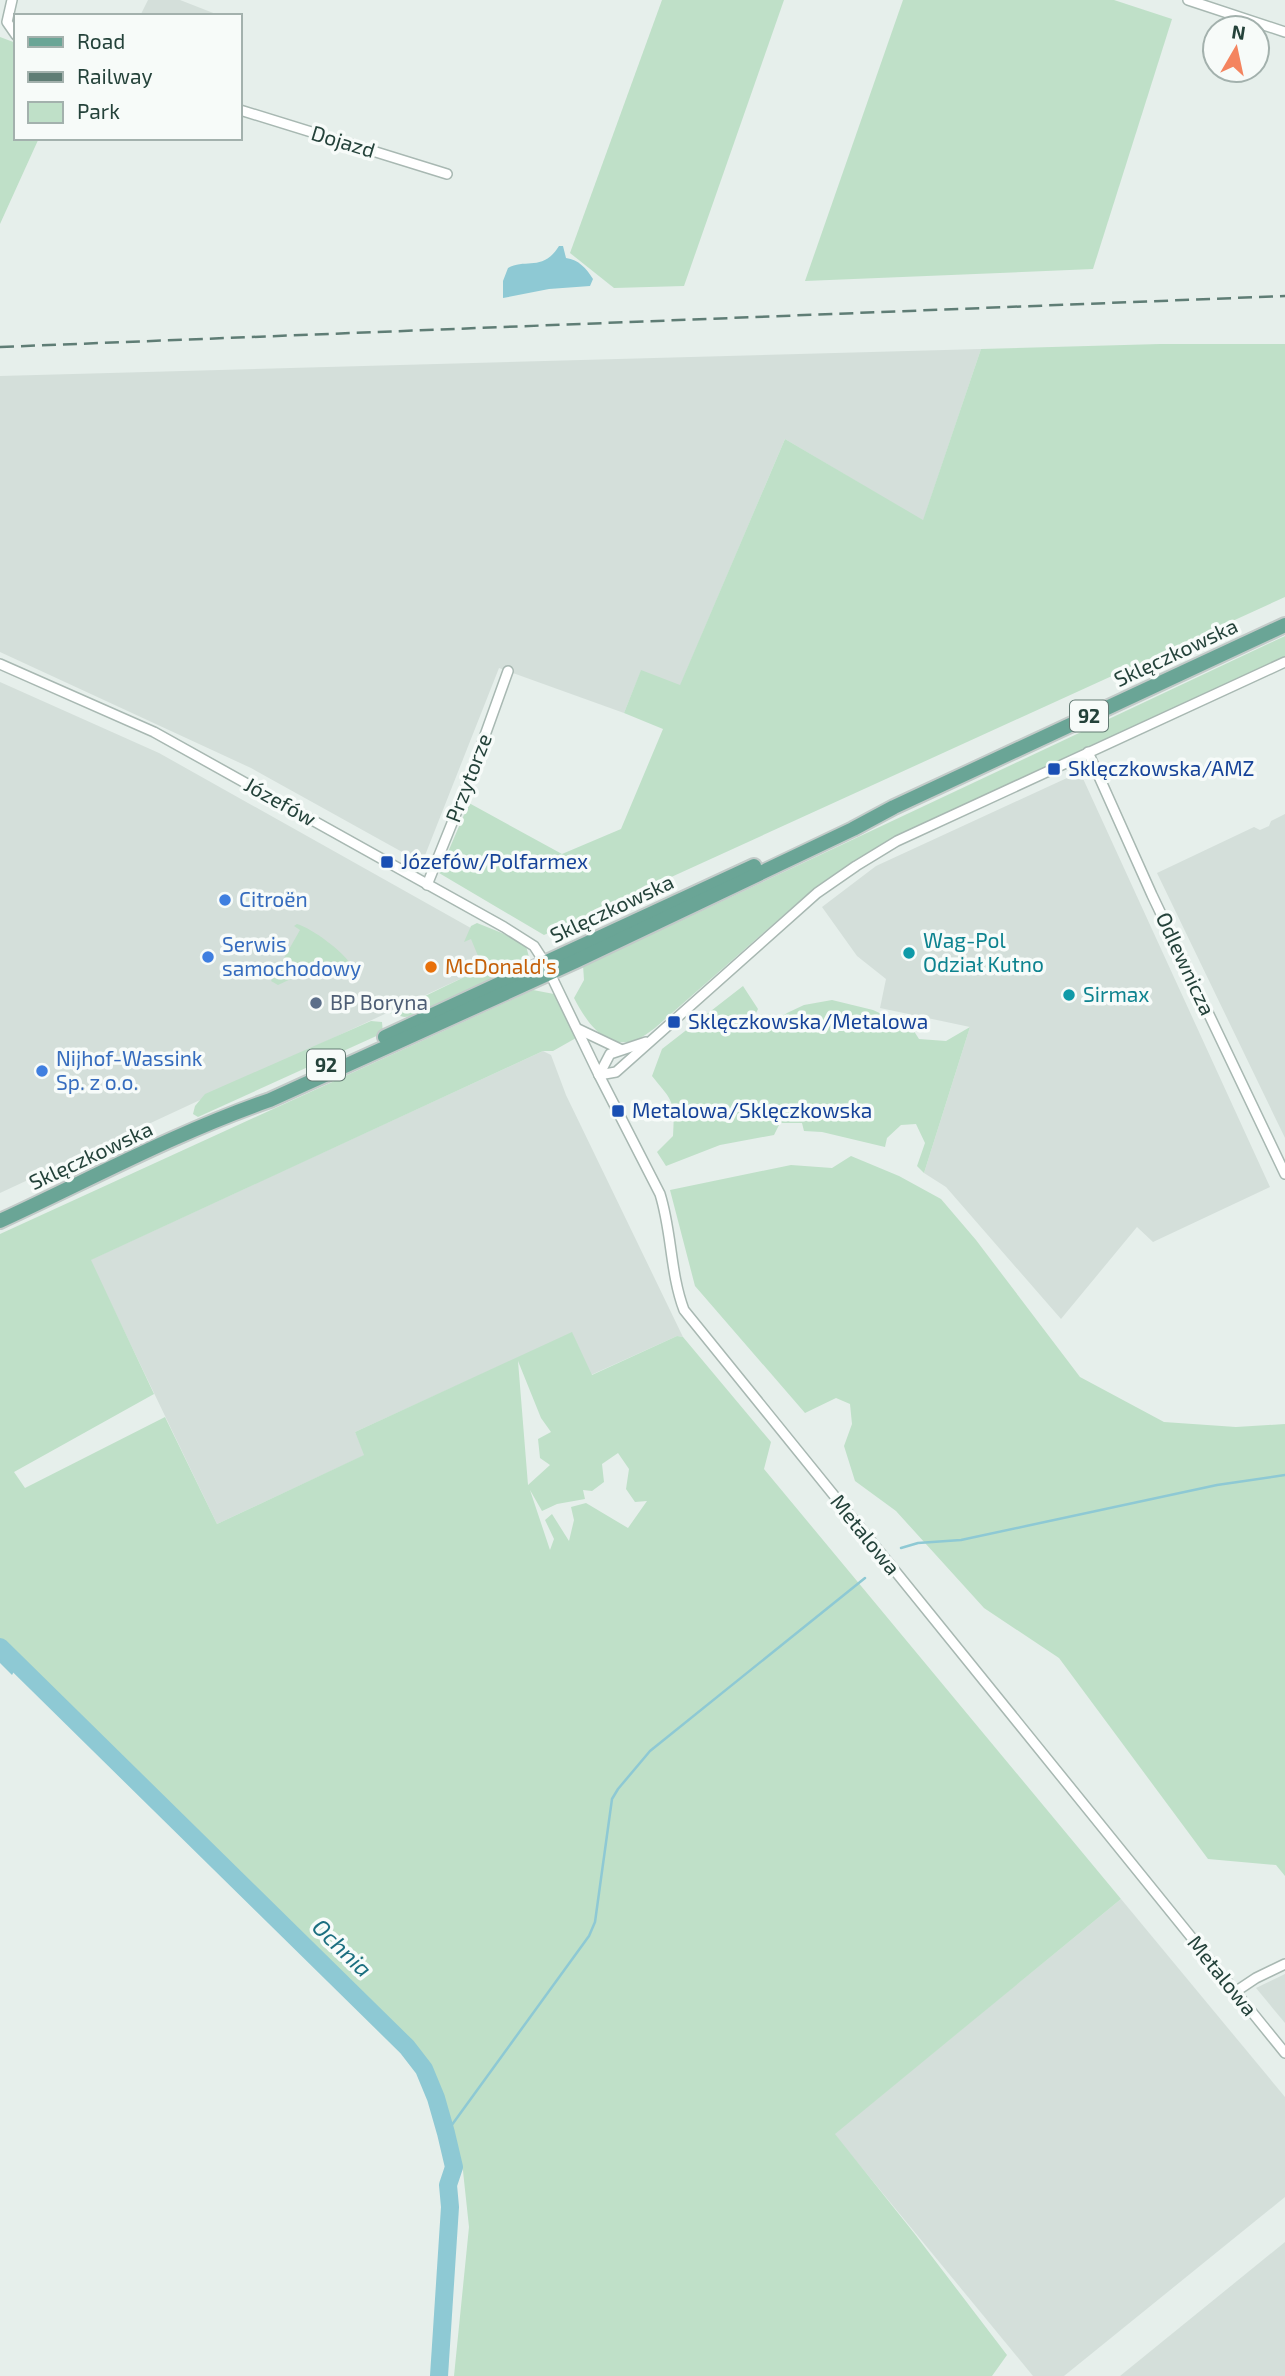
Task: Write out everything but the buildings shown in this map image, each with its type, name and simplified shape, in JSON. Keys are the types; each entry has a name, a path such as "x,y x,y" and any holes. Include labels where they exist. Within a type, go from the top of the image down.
{"main road":[{"name":"Sklęczkowska","path":"0,1221 238,1111 282,1094 849,823 894,807 1285,625"}],"street":[{"path":"12,0 7,22 14,34"},
{"path":"1188,0 1285,32"},
{"name":"Dojazd","path":"242,111 447,174"},
{"path":"599,1075 616,1072 817,893 897,841 1285,662"},
{"name":"Józefów","path":"0,664 154,733 534,946 548,967"},
{"name":"Przytorze","path":"427,885 465,791 508,671"},
{"name":"Odlewnicza","path":"1088,752 1152,895 1285,1174"},
{"name":"Metalowa","path":"548,967 660,1194 667,1215 677,1291 688,1317 1285,2053"},
{"path":"578,1028 620,1049"},
{"path":"599,1075 610,1054 647,1042"},
{"path":"1235,1992 1285,1964"}],"shaded area":[{"path":"148,0 180,0 216,14 141,14"},
{"path":"981,349 923,521 785,439 680,686 641,671 624,713 499,668 422,863 251,768 0,652 0,376"},
{"path":"0,682 159,753 518,952 0,1193"},
{"name":"Sirmax","path":"1080,772 1270,1187 1153,1242 1137,1227 1061,1319 946,1187 924,1173 970,1027 880,1008 886,979 857,956 822,907 876,866"},
{"path":"1285,814 1285,1138 1157,873 1254,827 1260,830 1269,826 1271,821"},
{"path":"543,1051 551,1055 566,1095 683,1337 677,1336 591,1375 572,1333 355,1432 365,1455 217,1524 90,1260"},
{"path":"1121,1899 1285,2097 1285,2197 1064,2376 1033,2376 834,2134"},
{"path":"1285,1974 1285,2023 1256,1988"},
{"path":"1285,2242 1285,2376 1120,2376"}],"green space":[{"path":"662,0 784,0 684,286 614,288 570,253"},
{"path":"903,0 1114,0 1172,19 1093,269 805,281"},
{"path":"0,37 14,42 14,140 38,140 0,224"},
{"path":"1285,344 1285,597 544,935 439,873 469,803 562,854 621,829 663,729 624,713 641,670 680,685 785,439 923,520 981,349"},
{"path":"1285,636 1285,657 895,838 848,866 803,898 639,1039 625,1042 606,1038 584,1016 574,998 584,980 583,965"},
{"path":"477,923 526,946 529,957 526,963 414,1016 404,1017 390,1013 483,968 471,939 464,942 471,926"},
{"path":"297,924 328,942 352,966 347,971 338,965 325,963 278,985 271,981 300,930 294,926"},
{"path":"743,986 758,1009 748,1029 766,1028 804,1005 832,1000 873,1010 912,1028 919,1039 946,1041 970,1027 924,1173 917,1166 925,1143 916,1124 901,1125 887,1138 885,1147 822,1132 804,1131 802,1123 780,1123 774,1135 720,1145 666,1166 657,1152 673,1136 673,1108 652,1076 662,1049"},
{"path":"533,990 554,994 576,1038 553,1051 543,1051 91,1260 154,1394 14,1472 25,1488 165,1417 217,1524 364,1455 355,1432 572,1332 592,1375 677,1336 683,1337 771,1442 764,1469 1121,1899 835,2134 1007,2355 992,2376 454,2376 469,2227 463,2171 452,2123 447,2122 422,2062 408,2040 290,1929 207,1841 118,1759 86,1722 0,1639 0,1234","holes":["518,1361 541,1418 551,1432 538,1439 540,1458 550,1465 528,1485","618,1453 629,1469 626,1489 635,1502 647,1501 628,1528 586,1503 571,1507 574,1520 569,1541 552,1514 545,1520 554,1539 550,1550 530,1490 542,1511 557,1504 585,1499 583,1490 592,1491 604,1482 602,1464"]},
{"path":"371,1021 382,1022 383,1033 198,1117 193,1114 195,1106 205,1094"},
{"path":"851,1156 899,1176 941,1199 976,1240 1080,1377 1164,1422 1236,1427 1285,1424 1285,1876 1276,1865 1208,1859 1059,1658 984,1608 896,1511 855,1481 844,1446 852,1424 850,1404 836,1398 805,1413 695,1286 670,1190 791,1165 832,1168"}],"water":[{"path":"559,246 563,246 566,258 588,271 593,279 590,286 549,289 503,298 503,281 508,268 541,262"},
{"path":"0,1639 21,1659 12,1675 0,1663"}],"waterway":[{"path":"901,1548 918,1543 961,1540 1217,1485 1285,1475"},
{"path":"446,2133 589,1936 595,1922 612,1799 618,1789 650,1751 865,1578"},
{"name":"Ochnia","path":"0,1647 407,2047 424,2069 436,2098 454,2167 448,2185 450,2207 439,2376"}],"railway":[{"path":"0,347 1285,296"}],"place":[{"name":"Sklęczkowska/AMZ","path":"1054,769"},
{"name":"Józefów/Polfarmex","path":"387,862"},
{"name":"Citroën","path":"225,900"},
{"name":"Wag-Pol Odział Kutno","path":"909,953"},
{"name":"Serwis samochodowy","path":"208,957"},
{"name":"McDonald's","path":"431,967"},
{"name":"Sirmax","path":"1069,995"},
{"name":"BP Boryna","path":"316,1003"},
{"name":"Sklęczkowska/Metalowa","path":"674,1022"},
{"name":"Nijhof-Wassink Sp. z o.o.","path":"42,1071"},
{"name":"Metalowa/Sklęczkowska","path":"618,1111"}]}
